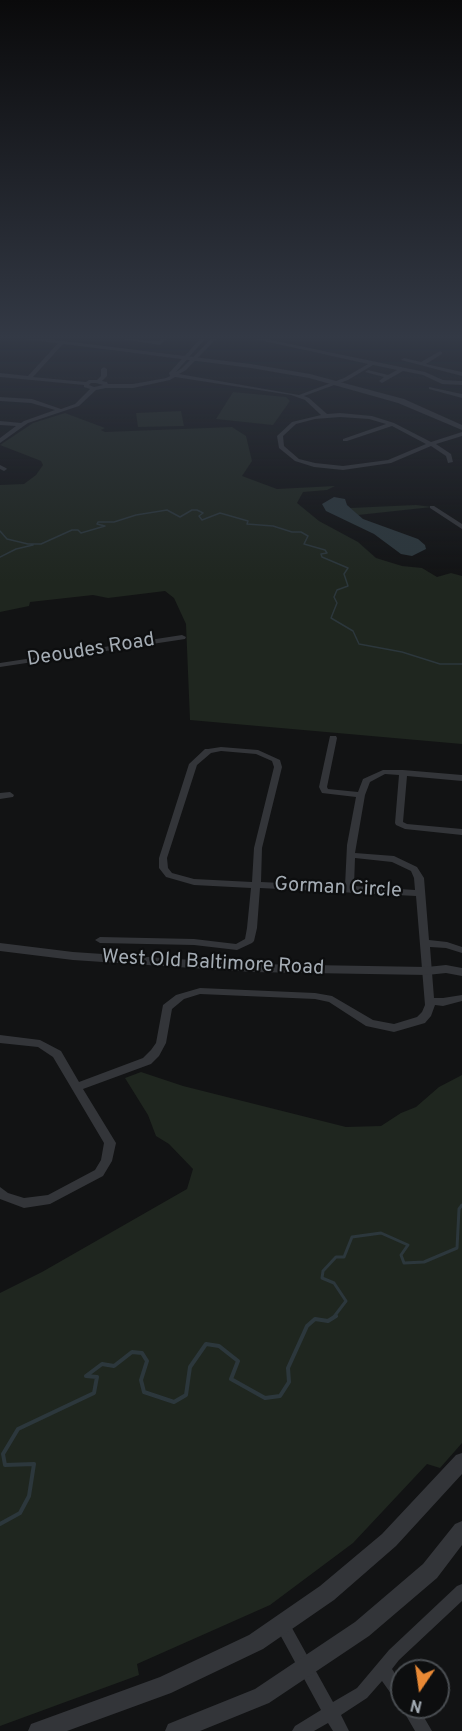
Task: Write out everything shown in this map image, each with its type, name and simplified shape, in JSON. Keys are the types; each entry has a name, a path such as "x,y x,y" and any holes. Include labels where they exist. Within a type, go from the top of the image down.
{"street":[{"path":"0,441 31,420"},
{"path":"305,420 286,429 280,436 281,447 297,460 314,465 356,468 388,462 462,434"},
{"path":"377,420 392,424 431,444 449,455 450,462"},
{"path":"443,420 462,428"},
{"path":"0,423 21,425"},
{"path":"345,440 392,424"},
{"path":"432,507 462,527"},
{"name":"Deoudes Road","path":"0,665 182,637"},
{"path":"333,738 323,787 325,791 360,795"},
{"name":"Gorman Circle","path":"255,885 260,839 279,771 276,760 258,752 231,748 208,751 193,764 168,837 164,868 169,875 194,882 255,885 349,889 421,893"},
{"path":"349,889 351,855 360,795 366,781 383,772 462,778"},
{"path":"403,772 399,823 405,826 462,832"},
{"path":"0,796 10,795"},
{"path":"77,1087 147,1061 161,1043 167,1008 180,997 194,992 315,996 332,999 370,1023 394,1028 421,1020 427,1013 430,1001 419,878 414,869 394,859 351,855"},
{"path":"100,940 194,942 237,947 244,945 251,936 255,885"},
{"path":"425,943 447,945 462,950"},
{"name":"West Old Baltimore Road","path":"0,947 73,956 252,968 428,971 452,975 462,972"},
{"path":"430,1001 443,1002 462,998"},
{"path":"0,1039 40,1044 57,1054 110,1143 106,1161 99,1173 50,1199 24,1203 4,1196 0,1192"},
{"path":"38,1731 164,1686 256,1642 327,1593 389,1539 462,1461"},
{"path":"175,1731 262,1696 362,1629 430,1571 462,1530"},
{"path":"300,1731 362,1693 384,1670 394,1655 462,1591"},
{"path":"282,1624 341,1731"},
{"path":"384,1670 390,1679"}],"shaded area":[{"path":"43,420 83,420 105,428 101,430 105,432 232,427 246,436 252,461 242,476 277,489 335,486 327,490 303,492 297,503 319,521 358,542 376,558 402,566 422,568 437,577 451,573 462,576 462,744 190,720 186,624 174,598 165,591 108,598 93,595 30,602 29,606 0,612 0,485 24,484 36,475 43,465 41,461 0,445 33,423"},
{"path":"137,420 183,420 184,426 138,427"},
{"path":"223,420 277,420 273,425"},
{"path":"334,497 345,499 347,505 363,519 418,539 426,549 412,556 401,554 374,534 326,511 322,504"},
{"path":"416,505 432,507 358,515 350,508"},
{"path":"141,1072 183,1086 346,1127 381,1126 401,1113 416,1107 439,1087 462,1075 462,1443 440,1468 427,1464 353,1543 270,1605 137,1664 139,1675 0,1726 0,1293 42,1272 187,1189 193,1169 169,1144 156,1136 148,1115 125,1078"}],"waterway":[{"path":"0,531 7,539 28,544 41,544 72,530 78,530 81,533 105,526 97,524 98,522 114,522 136,515 167,510 180,517 192,510 197,510 203,513 199,516 202,520 220,513 248,521 247,524 273,526 292,532 301,532 308,536 304,544 325,550 327,553 321,554 322,557 348,568 344,574 348,586 337,590 334,597 337,603 331,618 353,631 359,644 402,652 440,664 462,664"},
{"path":"0,557 16,549 33,545"},
{"path":"333,1318 346,1301 334,1283 322,1278 323,1271 336,1257 344,1257 352,1237 381,1233 408,1245 401,1255 404,1263 424,1262 457,1248 459,1209 462,1205"},
{"path":"0,1524 20,1513 29,1496 34,1464 5,1465 3,1454 18,1429 94,1393 97,1377 86,1376 102,1364 114,1366 132,1352 142,1353 147,1361 141,1380 144,1392 174,1402 186,1395 190,1367 206,1344 219,1346 238,1361 231,1379 265,1398 280,1396 289,1382 288,1368 307,1326 315,1319 328,1321 333,1318"}]}
